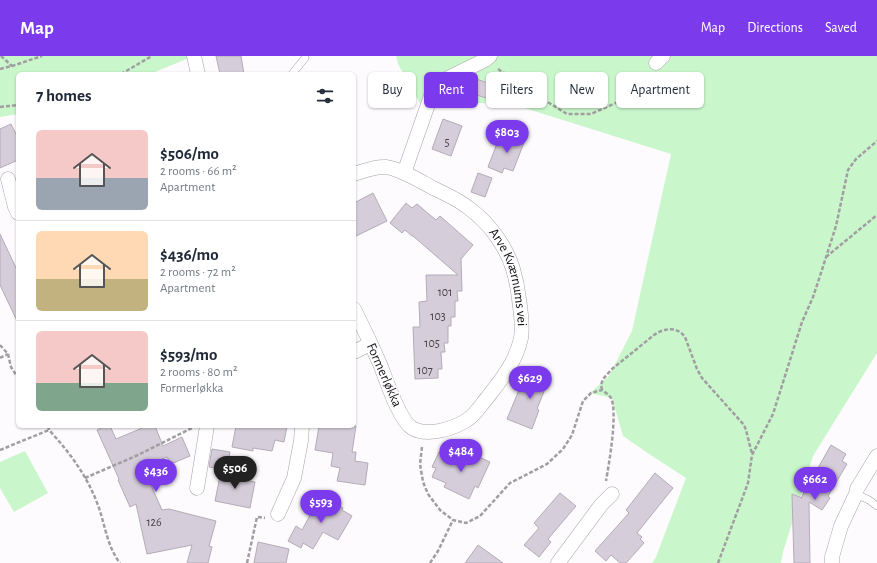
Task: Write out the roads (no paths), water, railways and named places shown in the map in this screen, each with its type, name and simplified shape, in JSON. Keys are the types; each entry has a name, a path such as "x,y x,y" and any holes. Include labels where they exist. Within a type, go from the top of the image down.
{"street":[{"path":"194,56 198,72"},
{"path":"404,173 432,93 446,78 487,58"},
{"name":"Arve Kværnums vei","path":"356,173 368,169 386,167 404,173 447,194 469,208 493,231 508,256 513,269 521,317 521,337 517,352 507,373 468,420 454,427 435,432 423,432"},
{"path":"8,179 16,209"},
{"name":"Formerløkka","path":"356,313 380,363 405,421 412,428 423,432"},
{"path":"356,351 370,344"},
{"path":"197,488 208,428"},
{"path":"278,514 294,478 302,428"},
{"path":"832,563 832,557 841,526 857,489 877,456"},
{"path":"558,563 601,505 612,494"}],"lane":[{"path":"294,72 305,58"},
{"path":"856,494 869,500 877,506"}]}
